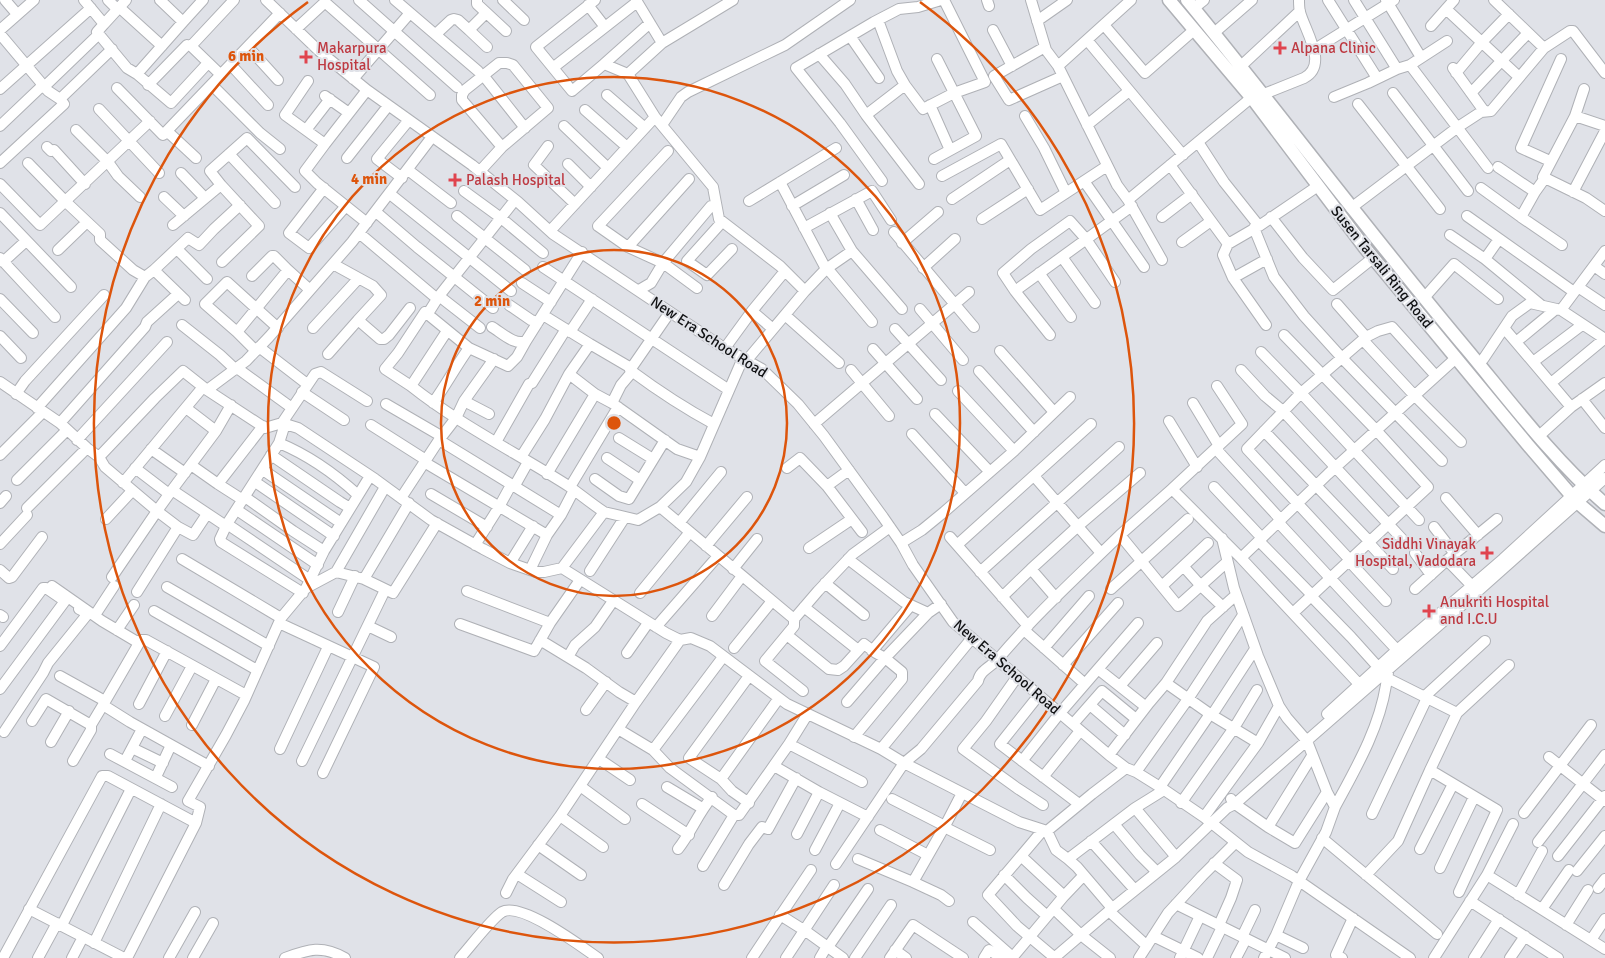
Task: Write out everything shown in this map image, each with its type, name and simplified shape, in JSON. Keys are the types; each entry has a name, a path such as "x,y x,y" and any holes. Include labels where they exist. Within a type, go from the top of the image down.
{"main road":[{"name":"Susen Tarsali Ring Road","path":"1169,0 1256,97 1351,208 1539,436 1587,488 1605,504"},
{"name":"Susen Tarsali Ring Road","path":"1195,3 1214,33 1241,66 1256,97 1318,186 1373,258 1574,499 1605,526"}],"street":[{"path":"5,0 17,14"},
{"path":"0,30 34,0"},
{"path":"108,0 121,5 162,46"},
{"path":"160,0 183,22"},
{"path":"137,74 203,0"},
{"path":"148,85 187,45 190,46 234,0"},
{"name":"New Era School Road","path":"266,0 318,50 353,79 480,171 550,231 725,348 762,369 798,404 849,470 902,543 913,565 954,622 1109,755 1207,820 1248,852 1299,881 1410,958"},
{"path":"359,0 457,87"},
{"path":"395,0 480,73 525,128"},
{"path":"477,0 477,4 506,31"},
{"path":"502,0 524,20"},
{"path":"628,74 662,43 733,0"},
{"path":"550,231 645,128 659,121 688,92 790,42 850,0"},
{"path":"882,181 840,123 796,68 912,2 943,0 985,82"},
{"path":"1030,0 1046,47 1058,66 1117,185 1130,203 1162,260"},
{"path":"1037,21 1067,0"},
{"path":"1058,66 1131,0"},
{"path":"1214,33 1252,0"},
{"path":"1015,291 1112,220 1170,165 1256,97 1309,76 1314,68 1315,49 1300,11 1299,0"},
{"path":"1328,0 1377,78"},
{"path":"1354,0 1397,69"},
{"path":"1431,26 1454,0"},
{"path":"1494,0 1544,48"},
{"path":"554,67 637,1 662,43"},
{"path":"1315,49 1390,1 1419,54"},
{"path":"605,27 592,3 536,47 572,91 650,24"},
{"path":"0,89 26,66 87,4 104,24"},
{"path":"296,28 323,4 327,4 430,95"},
{"path":"121,5 97,32 127,68 172,102 208,63"},
{"path":"1446,9 1519,77"},
{"path":"1241,66 1300,11"},
{"path":"117,88 163,135 168,132 280,13"},
{"path":"353,79 410,13"},
{"path":"469,30 486,13"},
{"path":"1484,112 1454,70 1509,14"},
{"path":"436,34 454,18 487,47"},
{"path":"878,20 897,71 922,109 954,93 985,82 1046,47"},
{"path":"1104,25 1145,73 1194,30"},
{"path":"993,30 1012,66"},
{"path":"1351,208 1458,127 1481,112 1491,111 1544,48 1570,31 1573,31 1605,73"},
{"path":"1471,93 1528,33"},
{"path":"0,34 48,91 64,104 0,164"},
{"path":"0,126 99,34"},
{"path":"850,36 879,78"},
{"path":"1087,40 1183,154"},
{"path":"1334,96 1410,65 1447,41"},
{"path":"190,46 221,75"},
{"path":"248,47 278,80"},
{"path":"60,99 112,49"},
{"path":"819,54 845,84 866,116 918,184"},
{"path":"934,159 976,136 937,59"},
{"path":"1550,161 1521,148 1561,59"},
{"path":"480,171 502,147 548,108 513,65 506,63 499,63 480,73 462,95 462,100 502,147"},
{"path":"604,64 628,74 659,121 713,187 719,219 785,271 805,291"},
{"path":"231,65 268,105"},
{"path":"1410,65 1458,127 1493,167 1535,192"},
{"path":"994,76 1009,100 1063,76"},
{"path":"308,81 285,115 325,144"},
{"path":"212,85 260,133 280,149"},
{"path":"866,116 905,85"},
{"path":"1521,217 1545,178 1543,177 1550,161 1575,116 1584,89"},
{"path":"367,90 305,171 367,223"},
{"path":"1087,125 1129,91"},
{"path":"1393,93 1468,192"},
{"path":"607,95 645,128"},
{"path":"306,130 327,97 349,113"},
{"path":"1358,104 1440,209"},
{"path":"930,105 950,150"},
{"path":"347,158 388,106"},
{"path":"98,109 159,173"},
{"path":"585,110 627,148"},
{"path":"1025,116 1044,148 1066,193"},
{"path":"1575,116 1605,126"},
{"path":"408,120 377,159 451,203"},
{"path":"0,184 40,225 150,121"},
{"path":"564,126 608,168"},
{"path":"76,130 140,197"},
{"path":"1573,192 1605,131"},
{"path":"168,132 196,158"},
{"path":"123,483 186,408 205,389 236,368 278,328 376,212 432,137"},
{"path":"222,262 259,226 210,171 247,138 295,187"},
{"path":"1198,142 1257,227 1266,259 1274,277 1304,316 1342,358 1442,461"},
{"path":"942,176 1001,144 1040,210 1107,166"},
{"path":"548,146 534,164 575,204"},
{"path":"47,147 51,151 54,150 85,184"},
{"path":"749,201 836,148"},
{"path":"668,151 598,226 628,247 663,263 697,288"},
{"path":"229,154 275,203"},
{"path":"952,199 1010,160"},
{"path":"28,162 100,234 100,240 133,270 145,277"},
{"path":"568,164 591,186"},
{"path":"1170,165 1228,244"},
{"path":"181,173 205,198"},
{"path":"792,206 844,175"},
{"path":"1545,178 1605,211"},
{"path":"628,247 689,179"},
{"path":"1084,181 1144,267"},
{"path":"780,182 826,269 872,322"},
{"path":"173,226 221,185"},
{"path":"1266,325 1234,278 1223,256 1228,244 1318,186"},
{"path":"324,188 289,233 308,248 346,206"},
{"path":"1481,188 1562,245"},
{"path":"982,219 1028,189"},
{"path":"464,191 501,218 543,253"},
{"path":"804,228 872,191 891,220"},
{"path":"390,194 511,291"},
{"path":"1162,217 1192,194"},
{"path":"164,196 184,216"},
{"path":"856,199 874,230"},
{"path":"427,315 454,276 516,200"},
{"path":"0,455 126,308 145,277 188,238 199,246 240,205"},
{"path":"639,290 650,284 663,263 711,206"},
{"path":"376,212 493,308"},
{"path":"902,243 938,212"},
{"path":"0,213 71,287"},
{"path":"830,213 852,251 902,309"},
{"path":"457,216 525,270"},
{"path":"1467,216 1576,289 1605,305"},
{"path":"1271,217 1303,258 1333,290 1373,258"},
{"path":"1050,335 1003,273 1031,248 1070,221 1086,239 1115,282"},
{"path":"1182,242 1211,221"},
{"path":"58,250 87,222"},
{"path":"722,222 688,261 707,275 732,249"},
{"path":"894,232 974,327"},
{"path":"359,233 435,297 439,296 480,328"},
{"path":"1450,235 1486,260 1542,306"},
{"path":"923,268 955,239"},
{"path":"1486,260 1499,239"},
{"path":"26,240 2,260 54,316"},
{"path":"177,249 208,279"},
{"path":"582,252 517,357 508,366 470,348 425,312 385,369 433,403 572,489 604,512 638,520 660,507 686,482 700,458 729,390 745,359 826,269 852,251"},
{"path":"1516,342 1558,310 1605,251"},
{"path":"252,276 274,256 310,290"},
{"path":"1062,257 1095,303"},
{"path":"1234,278 1266,259"},
{"path":"328,354 381,295 373,286 333,264"},
{"path":"1424,298 1454,264 1498,299"},
{"path":"1594,266 1605,274"},
{"path":"543,267 729,390"},
{"path":"17,480 64,427 145,327 147,322 181,297 154,270"},
{"path":"237,332 288,270"},
{"path":"725,348 785,271"},
{"path":"1039,274 1072,317"},
{"path":"313,328 358,279"},
{"path":"278,328 227,282 205,304 344,420"},
{"path":"522,283 551,302"},
{"path":"814,424 969,292"},
{"path":"16,394 25,381 104,295"},
{"path":"0,298 33,333"},
{"path":"496,442 529,384 532,383 592,299"},
{"path":"1479,364 1512,316 1530,303 1558,310 1604,339 1551,383"},
{"path":"1337,304 1414,395 1461,442"},
{"path":"509,305 530,320 541,318 568,331 632,370 657,391 714,424"},
{"path":"358,320 380,339 384,339 410,308"},
{"path":"920,309 963,360"},
{"path":"752,311 772,330"},
{"path":"530,570 547,535 561,515 572,489 615,405 621,385 670,312"},
{"path":"785,315 839,363"},
{"path":"182,325 236,368 292,408"},
{"path":"1533,362 1582,325"},
{"path":"492,327 514,340 522,343 526,342"},
{"path":"1386,600 1247,449 1301,393 1365,339 1378,331 1392,327 1436,376"},
{"path":"1504,328 1571,407"},
{"path":"895,329 941,380"},
{"path":"411,386 447,331"},
{"path":"1284,335 1428,487 1292,614"},
{"path":"0,336 21,358"},
{"path":"77,440 167,342"},
{"path":"475,545 512,486 524,459 569,374 590,344"},
{"path":"433,403 446,386 446,382 456,365 470,348"},
{"path":"873,349 916,399"},
{"path":"1000,351 1054,412"},
{"path":"1261,352 1408,506 1419,520"},
{"path":"1241,558 1354,450 1456,358"},
{"path":"338,612 405,500 425,461 456,418 464,401 494,359"},
{"path":"851,370 890,416"},
{"path":"1241,370 1265,396 1283,411 1404,541"},
{"path":"99,457 182,371 205,389 265,428 284,424 298,428 437,523 475,545 530,570 544,572 562,568 604,512"},
{"path":"979,371 1034,432"},
{"path":"306,587 221,542 220,539 225,524 237,510 279,443 284,424 292,408 315,374 321,372 366,401"},
{"path":"569,374 677,449 700,458"},
{"path":"1539,436 1571,407 1605,383"},
{"path":"1,385 64,427 99,457 105,467 123,483 178,527 193,535 207,514"},
{"path":"836,864 904,763 922,749 978,681 979,674 997,660 1026,628 1101,553 1218,448 1242,424 1218,386"},
{"path":"958,391 1014,451"},
{"path":"547,474 596,394"},
{"path":"902,543 922,530 1014,451 1070,397"},
{"path":"1582,399 1605,426"},
{"path":"464,401 489,414"},
{"path":"1193,403 1218,448 1279,521 1397,650"},
{"path":"386,404 512,486 561,515"},
{"path":"95,615 157,511 216,431 231,406"},
{"path":"186,408 216,431"},
{"path":"935,414 990,471"},
{"path":"1169,421 1197,467"},
{"path":"957,545 1090,424"},
{"path":"371,425 425,461 547,535"},
{"path":"218,484 263,426"},
{"path":"1264,431 1393,569"},
{"path":"912,434 965,493"},
{"path":"619,438 653,459"},
{"path":"595,479 619,496 629,498 665,440"},
{"path":"279,443 296,450 321,466 358,495"},
{"path":"980,572 1118,447"},
{"path":"0,544 27,511 87,448"},
{"path":"151,449 244,499 324,551"},
{"path":"272,455 350,508"},
{"path":"607,458 640,480"},
{"path":"787,468 800,458 827,486 862,532"},
{"path":"1587,488 1605,465"},
{"path":"135,468 170,492 225,524 306,587"},
{"path":"263,470 341,523"},
{"path":"827,486 849,470"},
{"path":"680,523 721,472"},
{"path":"1002,597 1077,527 1140,473"},
{"path":"29,908 119,957 196,823 200,807 188,802 226,735 280,621 306,587 324,551 370,476"},
{"path":"1034,476 1101,553"},
{"path":"1207,820 1230,803 1305,738 1574,499 1587,488 1605,478"},
{"path":"255,482 334,536"},
{"path":"1214,486 1311,596 1351,637 1385,668 1426,698 1457,713"},
{"path":"306,587 336,572 385,487"},
{"path":"1172,489 1222,538 1359,684"},
{"path":"106,519 132,490"},
{"path":"431,494 486,527"},
{"path":"706,546 747,497"},
{"path":"1446,498 1478,535"},
{"path":"660,507 794,619"},
{"path":"237,510 318,565"},
{"path":"590,572 625,517"},
{"path":"809,548 852,519"},
{"path":"1415,589 1497,519"},
{"path":"1111,590 1188,520"},
{"path":"336,572 359,578 393,593 437,523"},
{"path":"510,562 533,526"},
{"path":"137,592 178,527"},
{"path":"803,691 765,661 794,626 794,619 825,583 848,559 890,527"},
{"path":"1434,528 1451,557 1474,589"},
{"path":"640,593 690,532"},
{"path":"1120,535 1178,606 1228,562"},
{"path":"0,570 9,578 12,577 42,537"},
{"path":"950,537 1044,648 1085,684"},
{"path":"1222,538 1236,595 1255,649 1279,706 1305,738 1335,807"},
{"path":"732,569 757,539"},
{"path":"1162,586 1208,543"},
{"path":"1415,553 1431,575"},
{"path":"627,653 718,556"},
{"path":"182,559 280,621 328,647 373,666 374,669 323,773"},
{"path":"848,559 904,602 928,613"},
{"path":"1184,567 1200,586 1223,607"},
{"path":"562,568 652,625 680,640 691,638 710,646 786,704 881,749 904,763 1019,822 1045,831 1056,850 1084,875 1110,910 1147,946"},
{"path":"1031,569 1056,598"},
{"path":"712,616 742,576"},
{"path":"460,624 534,650 580,580"},
{"path":"825,583 864,615"},
{"path":"52,586 139,643"},
{"path":"167,587 269,646"},
{"path":"0,646 43,588 85,612 86,616 48,663 43,674 1,733"},
{"path":"1305,738 1359,684 1385,668 1397,650 1474,589"},
{"path":"302,761 384,590"},
{"path":"467,591 550,623"},
{"path":"1109,755 1166,683 1207,621 1236,595"},
{"path":"1044,648 1089,596"},
{"path":"0,689 65,601"},
{"path":"568,657 575,645 595,627 613,601"},
{"path":"734,648 772,602"},
{"path":"1063,665 1118,603"},
{"path":"847,702 885,658 928,613 941,604"},
{"path":"117,630 134,605"},
{"path":"872,650 911,605"},
{"path":"804,608 858,650"},
{"path":"154,611 257,670"},
{"path":"1244,615 1188,699 1131,770 1079,804 1045,831 988,895 1003,912 1054,958 1176,857 1207,820 1258,743 1279,706"},
{"path":"1022,761 1060,713 1138,623"},
{"path":"368,625 391,637"},
{"path":"787,635 829,669 838,670 844,666 864,644 900,669 903,676 854,737"},
{"path":"881,749 972,638"},
{"path":"73,761 92,730 91,725 142,640 146,640 246,695"},
{"path":"540,640 636,702"},
{"path":"506,893 517,874 560,816 618,728 680,640"},
{"path":"1372,814 1426,698 1485,641"},
{"path":"1120,686 1157,643"},
{"path":"280,749 328,647"},
{"path":"1068,859 1162,789 1255,649"},
{"path":"139,704 167,652"},
{"path":"653,750 723,656"},
{"path":"1366,875 1398,841 1457,713 1509,665"},
{"path":"165,716 192,666"},
{"path":"1266,954 1299,881 1322,838 1335,807 1373,731 1383,705 1385,668"},
{"path":"1098,669 1146,707"},
{"path":"60,676 142,729 209,766"},
{"path":"748,803 732,792 720,779 689,758 749,676"},
{"path":"1017,677 986,721 963,749 1016,788 1043,805"},
{"path":"192,725 216,679"},
{"path":"586,710 606,682"},
{"path":"1166,683 1211,715 1258,743"},
{"path":"1181,803 1234,728 1257,690"},
{"path":"1043,777 1090,705 1102,691 1136,720"},
{"path":"1039,695 1000,744 1079,804"},
{"path":"720,779 779,698"},
{"path":"32,721 46,699 91,725"},
{"path":"1090,705 1125,735"},
{"path":"51,742 69,712"},
{"path":"618,728 653,750 670,768 734,815 740,815 807,715"},
{"path":"1524,813 1591,725"},
{"path":"125,761 142,729"},
{"path":"789,744 862,782"},
{"path":"156,777 171,746"},
{"path":"132,748 163,763"},
{"path":"110,754 172,787"},
{"path":"1518,895 1540,846 1582,784 1605,755"},
{"path":"1268,827 1312,756"},
{"path":"1549,757 1604,799 1558,856"},
{"path":"598,759 630,780"},
{"path":"774,766 868,817"},
{"path":"1430,770 1495,809 1497,813 1459,892"},
{"path":"2,958 102,776 108,776 196,823"},
{"path":"724,885 749,844 762,827 768,829 796,778"},
{"path":"1420,849 1453,784"},
{"path":"580,786 626,819"},
{"path":"667,787 702,808"},
{"path":"38,958 59,924 131,789"},
{"path":"797,834 819,792"},
{"path":"1230,803 1295,843 1327,792"},
{"path":"913,882 962,793"},
{"path":"678,849 689,835 702,808 712,797"},
{"path":"1440,868 1474,797"},
{"path":"892,799 990,850"},
{"path":"815,850 840,803"},
{"path":"94,943 161,804"},
{"path":"642,804 689,835"},
{"path":"1135,808 1176,857"},
{"path":"703,866 734,815"},
{"path":"560,816 603,847"},
{"path":"1114,824 1157,872"},
{"path":"1434,958 1487,875 1513,824"},
{"path":"880,830 928,855"},
{"path":"1542,909 1605,836"},
{"path":"1322,838 1437,934"},
{"path":"1091,842 1135,890"},
{"path":"1139,958 1176,904 1235,843"},
{"path":"538,845 581,875"},
{"path":"1021,856 1064,896"},
{"path":"858,859 913,882 941,895 949,901"},
{"path":"1207,958 1221,926 1237,880 1214,863"},
{"path":"752,958 811,870"},
{"path":"517,874 561,902"},
{"path":"1004,875 1027,898 1050,912 1110,958"},
{"path":"973,922 1011,958 1084,875"},
{"path":"1487,875 1605,949"},
{"path":"1566,925 1593,889 1605,879"},
{"path":"786,958 834,885"},
{"path":"820,958 868,889"},
{"path":"1470,901 1558,958"},
{"path":"1176,904 1244,938 1266,954 1285,958"},
{"path":"855,958 891,905"},
{"path":"460,958 501,913 513,910 547,924 598,958"},
{"path":"1236,958 1255,910"},
{"path":"169,958 195,912"},
{"path":"780,915 843,958"},
{"path":"1181,955 1200,916"},
{"path":"1342,958 1336,955 1353,918"},
{"path":"1474,958 1499,919"},
{"path":"1591,940 1605,919"},
{"path":"193,958 213,923"},
{"path":"906,958 893,954 913,924 963,958"},
{"path":"1276,935 1303,948"},
{"path":"1153,936 1181,955 1198,958"},
{"path":"1510,958 1525,936"},
{"path":"72,958 83,938"},
{"path":"285,958 304,950 322,949 336,952 345,958"},
{"path":"984,958 989,950 1002,958"}],"place":[{"name":"Alpana Clinic","path":"1280,48"},
{"name":"Makarpura Hospital","path":"306,57"},
{"name":"Palash Hospital","path":"455,180"},
{"name":"Siddhi Vinayak Hospital, Vadodara","path":"1487,553"},
{"name":"Anukriti Hospital and I.C.U","path":"1429,611"}]}
